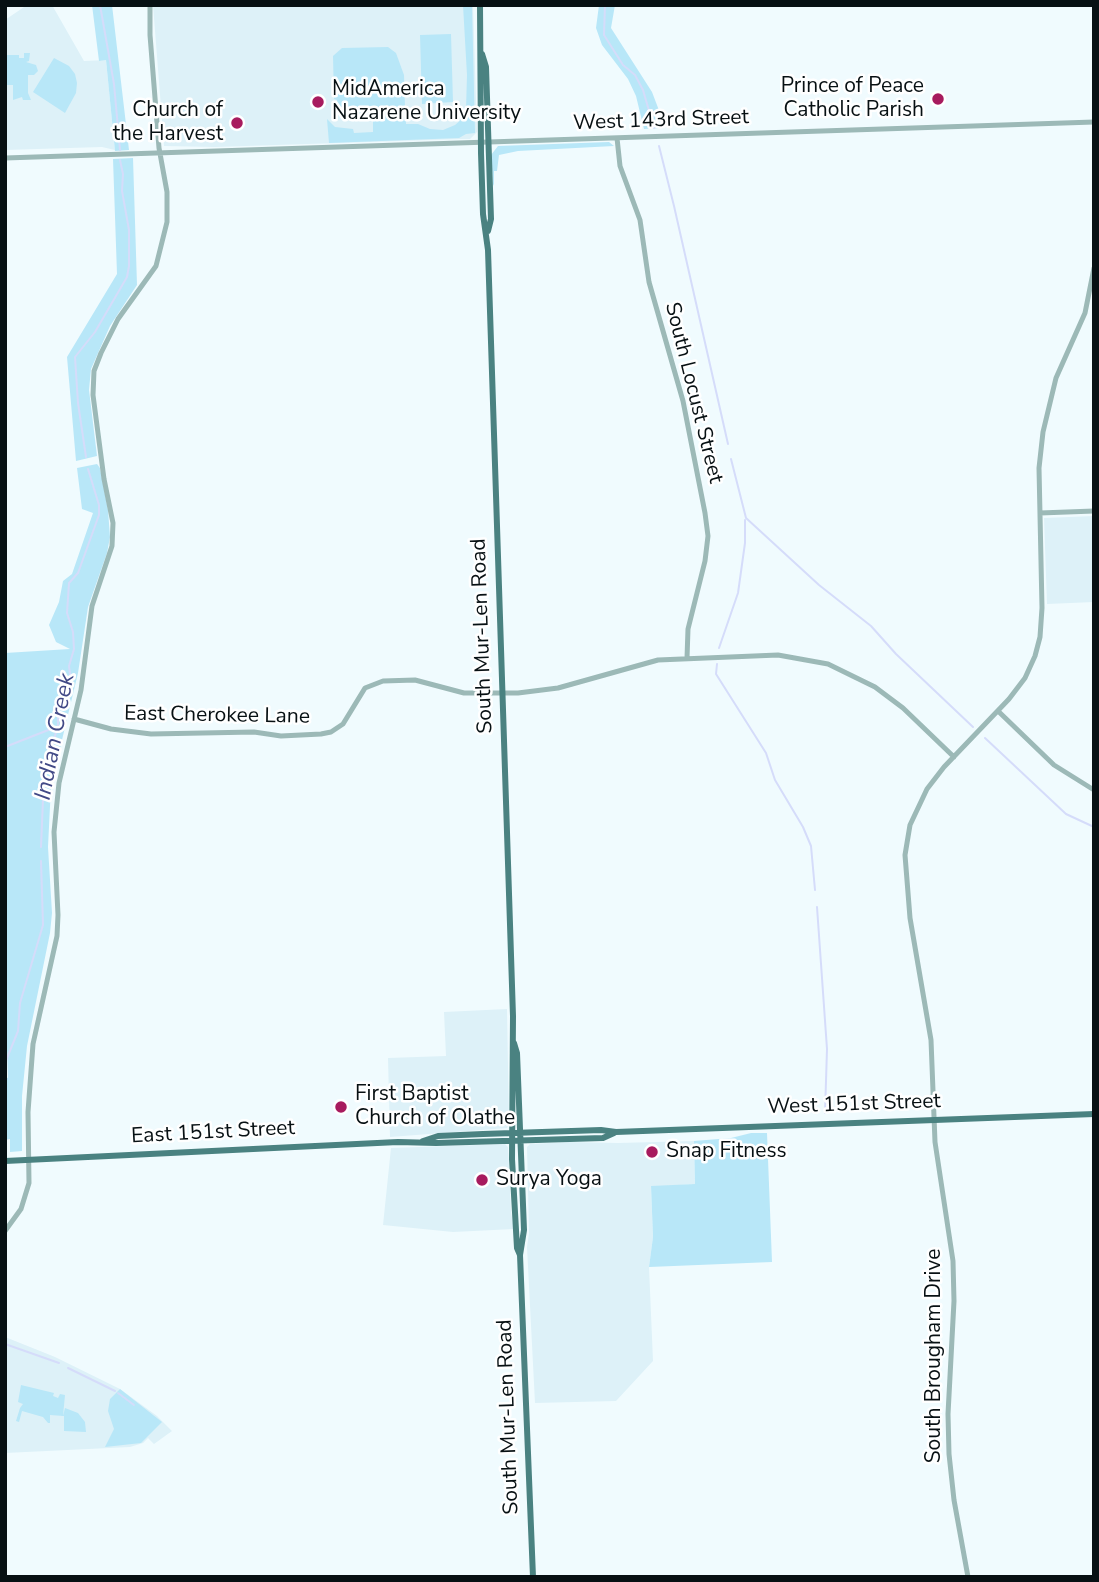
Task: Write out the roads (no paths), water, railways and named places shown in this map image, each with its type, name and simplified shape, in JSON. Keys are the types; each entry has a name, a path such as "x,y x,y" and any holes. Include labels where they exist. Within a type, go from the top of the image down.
{"main road":[{"name":"South Mur-Len Road","path":"480,5 479,68 491,219 488,233 513,1038 511,1052 524,1230 520,1255 533,1577"},
{"name":"West 151st Street","path":"516,1137 601,1130 616,1132 1094,1114"},
{"name":"East 151st Street","path":"5,1161 423,1141 438,1136 516,1137"},
{"name":"South Mur-Len Road","path":"516,1137 513,1186 517,1248 520,1255"},
{"path":"513,1186 518,1197 519,1212 523,1215"}],"street":[{"path":"5,1231 25,1199 29,1183 28,1112 33,1044 57,936 54,821 61,771 85,673 92,606 110,554 113,536 93,395 94,371 113,328 133,296 146,282 160,256 168,209 159,154 150,5"},
{"name":"West 143rd Street","path":"5,158 1094,122"},
{"name":"South Locust Street","path":"617,138 620,166 640,220 649,282 688,424 706,520 705,561 688,629 687,658"},
{"name":"South Brougham Drive","path":"968,1577 949,1454 953,1261 937,1158 931,1040 910,918 905,855 909,829 920,799 934,779 1025,678 1041,637 1039,468 1050,397 1085,313 1094,268"},
{"path":"1040,513 1094,511"},
{"name":"East Cherokee Lane","path":"74,719 111,729 151,734 321,734 331,732 343,724 365,688 383,681 415,680 464,694 502,694 558,688 643,663 687,658 778,655 839,668 883,692 954,757"},
{"path":"998,711 1055,765 1094,790"}],"waterway":[{"name":"Indian Creek","path":"100,5 114,84 120,150"},
{"path":"605,5 604,35 623,65 635,75 643,90 654,128"},
{"path":"659,146 728,444"},
{"name":"Indian Creek","path":"86,457 75,357 95,332 127,277 129,230 120,160"},
{"path":"731,459 746,518 819,585 871,626 896,654 973,727"},
{"name":"Indian Creek","path":"41,847 44,775 58,725 58,702 66,695 71,681 69,666 74,649 73,632 67,613 69,583 78,573 99,515 99,505 88,469"},
{"path":"719,648 738,593 745,543 745,520"},
{"path":"717,664 716,674 766,753 775,780 803,827 811,846 815,890"},
{"path":"5,747 56,727"},
{"path":"985,738 1066,814 1094,827"},
{"name":"Indian Creek","path":"5,1063 18,1031 20,1003 43,925 41,861"},
{"path":"817,907 827,1049 825,1113"},
{"path":"5,1344 59,1363"},
{"path":"68,1368 115,1391"},
{"path":"118,1393 134,1405"}],"place":[{"name":"Prince of Peace Catholic Parish","path":"938,99"},
{"name":"MidAmerica Nazarene University","path":"318,102"},
{"name":"Church of the Harvest","path":"237,123"},
{"name":"First Baptist Church of Olathe","path":"341,1107"},
{"name":"Snap Fitness","path":"652,1152"},
{"name":"Surya Yoga","path":"482,1180"}]}
